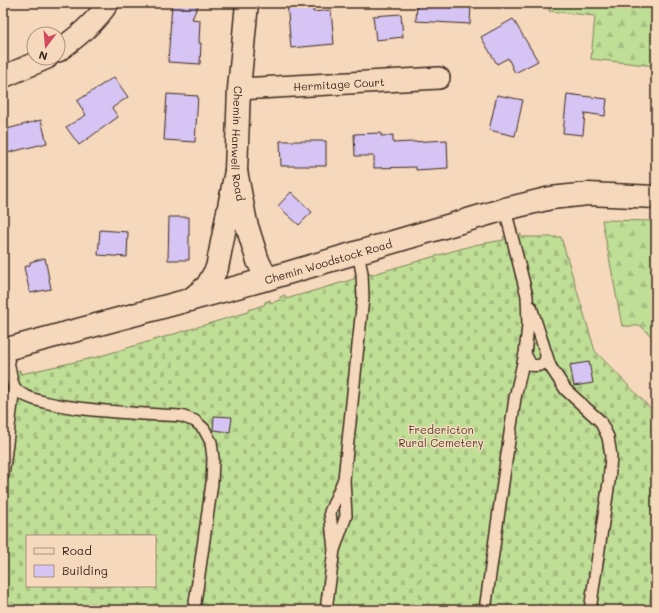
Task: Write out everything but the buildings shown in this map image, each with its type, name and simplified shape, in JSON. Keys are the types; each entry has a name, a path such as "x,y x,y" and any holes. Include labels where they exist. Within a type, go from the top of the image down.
{"main road":[{"name":"Chemin Hanwell Road","path":"247,3 239,89 236,171 246,223 258,261 267,279"},
{"path":"189,301 207,286 217,268 236,171"},
{"name":"Chemin Woodstock Road","path":"5,349 189,301 505,209 551,198 588,194 656,197"}],"street":[{"path":"66,45 101,15 108,3"},
{"path":"3,77 28,66"},
{"name":"Hermitage Court","path":"239,89 439,78"}],"lane":[{"path":"505,209 527,296 550,366 566,390 600,421 608,437 611,456 609,482 590,610"},
{"path":"326,610 334,550 346,516 344,479 363,298 362,273 358,253"},
{"path":"485,610 514,405 525,354 528,326 527,296"},
{"path":"3,475 14,387 5,349"},
{"path":"525,354 531,365 538,366 543,365 546,361 546,354"},
{"path":"14,387 20,394 28,398"},
{"path":"12,404 19,398 28,398 86,409 181,416 195,421 204,429 211,442 212,483 194,610"},
{"path":"334,550 330,512 344,479"}],"green space":[{"path":"550,3 656,3 656,66 591,59 595,16 549,11"},
{"path":"602,220 656,221 656,341 641,326 622,326"},
{"name":"Fredericton Rural Cemetery","path":"521,234 521,237 561,237 595,351 656,414 656,559 649,610 3,610 3,380 6,379 4,374 20,370 21,374 97,357 248,312 248,310 264,305 265,302 270,300 271,303 280,300 280,297 285,295 286,299 354,279 355,274 368,271 370,275 474,245 504,240 503,237"}]}
